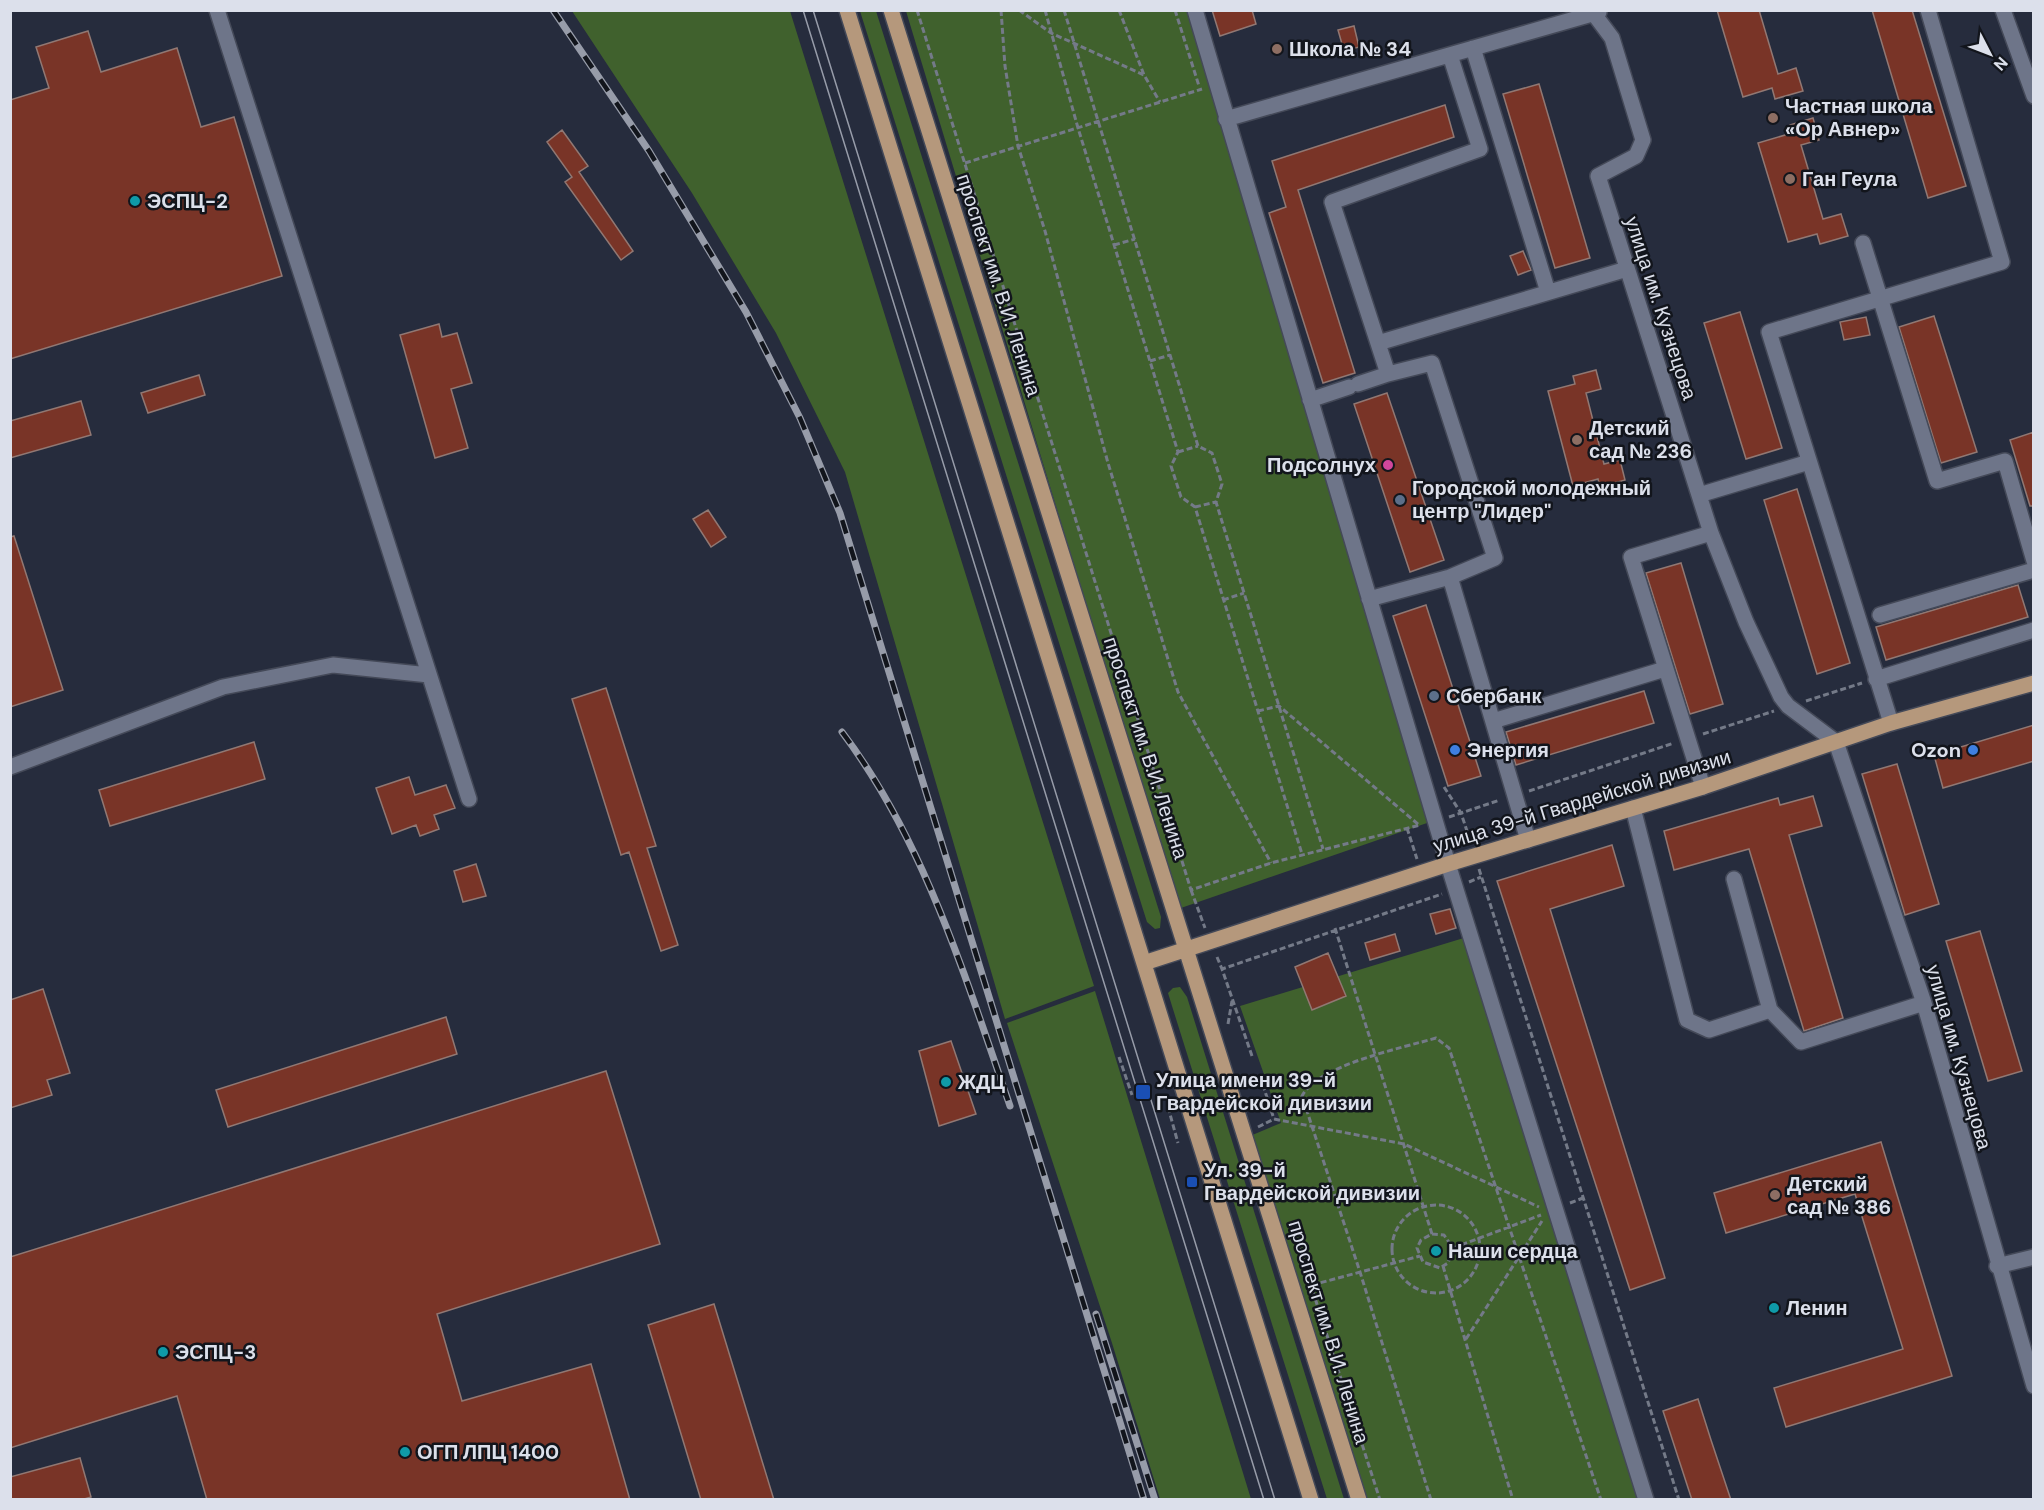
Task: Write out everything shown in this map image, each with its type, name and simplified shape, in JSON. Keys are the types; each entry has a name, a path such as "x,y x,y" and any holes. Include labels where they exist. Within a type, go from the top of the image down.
{"main road":[{"path":"847,10 1311,1500"},
{"name":"проспект им. В.И. Ленина","path":"891,10 1359,1500"},
{"name":"улица 39-й Гвардейской дивизии","path":"1143,963 1448,864 1702,787 1891,723 2034,683"}],"street":[{"path":"218,10 469,799"},
{"path":"1195,10 1448,864 1646,1500"},
{"path":"1891,723 1769,332 2002,262 1928,10"},
{"path":"2003,10 2034,96"},
{"path":"1226,119 1595,12"},
{"name":"улица им. Кузнецова","path":"1595,12 1612,38 1643,140 1636,156 1598,176 1711,533 1746,622 1781,697 1788,706"},
{"path":"1473,48 1548,292"},
{"path":"1388,374 1332,202 1480,149 1450,55"},
{"path":"1863,243 1937,480 2005,461 2034,561"},
{"path":"1378,343 1627,268"},
{"path":"1310,400 1388,374 1432,363 1495,558 1450,577 1369,599"},
{"path":"1699,495 1809,462"},
{"path":"1702,787 1631,558 1711,533"},
{"path":"1880,615 2034,570"},
{"path":"1450,577 1528,840"},
{"path":"1876,679 2034,630"},
{"path":"10,767 223,687 333,665 429,675"},
{"path":"1493,722 1665,669"},
{"path":"1788,706 1836,742"},
{"name":"улица им. Кузнецова","path":"1836,742 1923,1003 1997,1266 2034,1386"},
{"path":"1633,808 1687,1020 1709,1030 1770,1011"},
{"path":"1734,879 1770,1011 1801,1042 1923,1003"},
{"path":"1997,1266 2034,1257"}],"path":[{"path":"918,10 1191,890 1271,862 1461,813 1876,679"},
{"path":"1001,10 1005,66 1018,146 1108,463 1178,692 1271,862"},
{"path":"1019,10 1051,33 1074,45 1144,75"},
{"path":"1045,10 1078,128 1178,452 1171,466 1181,497 1195,507 1302,854"},
{"path":"1064,10 1198,446"},
{"path":"1119,10 1144,75 1160,102"},
{"path":"965,163 1200,90"},
{"path":"1114,245 1135,239"},
{"path":"1150,361 1170,355"},
{"path":"1178,452 1198,446 1212,453 1222,484 1216,502 1323,849"},
{"path":"1195,507 1216,502"},
{"path":"1223,600 1244,593"},
{"path":"1258,712 1279,706"},
{"path":"1279,706 1419,825"},
{"path":"1461,813 1679,1500"},
{"path":"1252,1056 1222,969 1335,928 1432,1234"},
{"path":"1431,1500 1302,1096 1308,1085 1335,1070 1436,1038 1449,1048 1600,1500"},
{"path":"1119,1057 1132,1095"},
{"path":"1260,1076 1274,1119"},
{"path":"1167,1107 1178,1143"},
{"path":"1262,1137 1258,1126 1274,1119 1404,1144 1548,1212"},
{"path":"1436,1205 1458,1211 1474,1227 1478,1237 1480,1249 1474,1271 1467,1280 1451,1291 1435,1294 1411,1287 1402,1278 1394,1262 1392,1242 1396,1230 1408,1216 1424,1207 1436,1205"},
{"path":"1453,1248 1444,1234 1432,1234 1421,1240 1417,1248 1422,1262 1432,1267 1443,1266 1448,1263 1453,1248 1548,1212"},
{"path":"1465,1340 1548,1212"},
{"path":"1292,1228 1380,1500"},
{"path":"1311,1285 1420,1256"},
{"path":"1443,1266 1513,1500"}],"green space":[{"path":"572,11 790,11 1094,986 1005,1019 845,472 776,333 692,193"},
{"path":"860,11 876,11 1161,917 1160,928 1155,929 1147,922"},
{"path":"906,11 1189,11 1224,118 1427,823 1178,909"},
{"path":"1467,937 1643,1499 1365,1499 1250,1136 1281,1123 1240,1006"},
{"path":"1180,987 1187,997 1344,1499 1327,1499 1168,993 1173,988"},
{"path":"1095,991 1251,1499 1160,1499 1112,1343 1007,1023"}],"building":[{"path":"1212,10 1252,10 1256,24 1220,36"},
{"path":"1717,10 1759,10 1778,74 1796,68 1803,91 1775,99 1772,88 1743,97"},
{"path":"1872,10 1912,10 1966,186 1928,198"},
{"path":"1354,26 1359,47 1344,51 1338,30"},
{"name":"ЭСПЦ-2","path":"88,31 101,72 177,48 201,127 234,117 282,276 10,359 10,100 49,88 36,47"},
{"path":"1539,84 1590,258 1555,268 1503,94"},
{"path":"1445,105 1454,137 1298,190 1355,373 1323,383 1269,213 1286,207 1272,161"},
{"name":"Ган Геула","path":"1813,118 1819,140 1801,145 1823,219 1841,214 1848,236 1820,244 1817,234 1788,242 1758,143 1792,133 1790,125"},
{"path":"562,130 588,166 579,172 633,251 621,260 565,182 572,177 547,142"},
{"path":"1523,251 1531,270 1518,275 1510,256"},
{"path":"1740,312 1782,448 1746,459 1704,323"},
{"path":"1934,316 1977,452 1941,463 1899,327"},
{"path":"1866,317 1870,335 1844,340 1840,322"},
{"path":"439,324 442,337 457,333 472,383 451,389 468,448 435,458 400,335"},
{"path":"1596,370 1601,389 1586,393 1604,464 1620,460 1625,480 1600,487 1598,479 1573,486 1548,391 1575,384 1573,376"},
{"path":"199,375 205,395 148,413 141,393"},
{"path":"1387,393 1444,560 1410,572 1354,404"},
{"path":"81,401 91,435 10,458 10,421"},
{"path":"2034,432 2034,506 2030,506 2010,440"},
{"path":"1797,489 1850,663 1817,674 1764,500"},
{"path":"708,510 726,537 711,547 693,519"},
{"path":"14,536 63,690 10,707 10,537"},
{"path":"1681,563 1723,704 1690,714 1646,573"},
{"path":"2018,585 2028,617 1886,660 1876,627"},
{"path":"1426,605 1481,776 1448,786 1393,616"},
{"path":"606,688 656,846 647,848 678,945 661,951 629,852 621,855 572,699"},
{"path":"1644,691 1654,723 1516,765 1506,732"},
{"path":"2034,725 2034,761 1943,788 1934,755"},
{"path":"254,742 265,779 110,826 99,790"},
{"path":"1897,764 1939,904 1905,915 1862,774"},
{"path":"409,777 415,795 446,785 455,808 434,815 439,829 420,836 416,825 392,834 376,788"},
{"path":"1813,796 1822,826 1789,835 1843,1018 1804,1031 1749,849 1674,870 1664,831 1778,798 1780,805"},
{"path":"1612,845 1624,886 1550,909 1665,1278 1630,1290 1497,881"},
{"path":"476,864 486,896 463,902 454,871"},
{"path":"1450,909 1456,928 1436,934 1430,914"},
{"path":"1980,931 2022,1071 1988,1081 1946,941"},
{"path":"1395,934 1400,951 1370,960 1365,943"},
{"path":"1328,953 1346,996 1312,1010 1295,967"},
{"path":"43,989 70,1073 47,1080 52,1095 10,1108 10,1000"},
{"path":"446,1017 457,1054 228,1127 216,1090"},
{"name":"ЖДЦ","path":"951,1041 976,1114 939,1126 919,1051"},
{"name":"ЭСПЦ-3","path":"606,1071 660,1244 437,1314 462,1401 591,1364 630,1500 207,1500 177,1396 10,1448 10,1257"},
{"path":"1881,1142 1952,1376 1786,1427 1774,1388 1903,1349 1855,1194 1726,1233 1714,1193"},
{"path":"714,1304 774,1500 701,1500 648,1325"},
{"path":"1698,1399 1731,1500 1692,1500 1663,1411"},
{"path":"80,1458 91,1497 81,1500 10,1500 10,1477"}],"tram line":[{"path":"803,10 1264,1500"},
{"path":"813,10 1275,1500"}],"railway":[{"path":"553,10 649,151 746,312 800,418 840,513 1144,1500"},
{"path":"842,732 871,774 920,865 959,960 1010,1106"},
{"path":"1096,1314 1155,1500"}],"place":[{"name":"Школа № 34","path":"1277,49"},
{"name":"Частная школа «Ор Авнер»","path":"1773,118"},
{"name":"Ган Геула","path":"1790,179"},
{"name":"ЭСПЦ-2","path":"135,201"},
{"name":"Детский сад № 236","path":"1577,440"},
{"name":"Подсолнух","path":"1388,465"},
{"name":"Городской молодежный центр \"Лидер\"","path":"1400,500"},
{"name":"Сбербанк","path":"1434,696"},
{"name":"Энергия","path":"1455,750"},
{"name":"Ozon","path":"1973,750"},
{"name":"ЖДЦ","path":"946,1082"},
{"name":"Улица имени 39-й Гвардейской дивизии","path":"1143,1092"},
{"name":"Ул. 39-й Гвардейской дивизии","path":"1192,1182"},
{"name":"Детский сад № 386","path":"1775,1195"},
{"name":"Наши сердца","path":"1436,1251"},
{"name":"Ленин","path":"1774,1308"},
{"name":"ЭСПЦ-3","path":"163,1352"},
{"name":"ОГП ЛПЦ 1400","path":"405,1452"}]}
